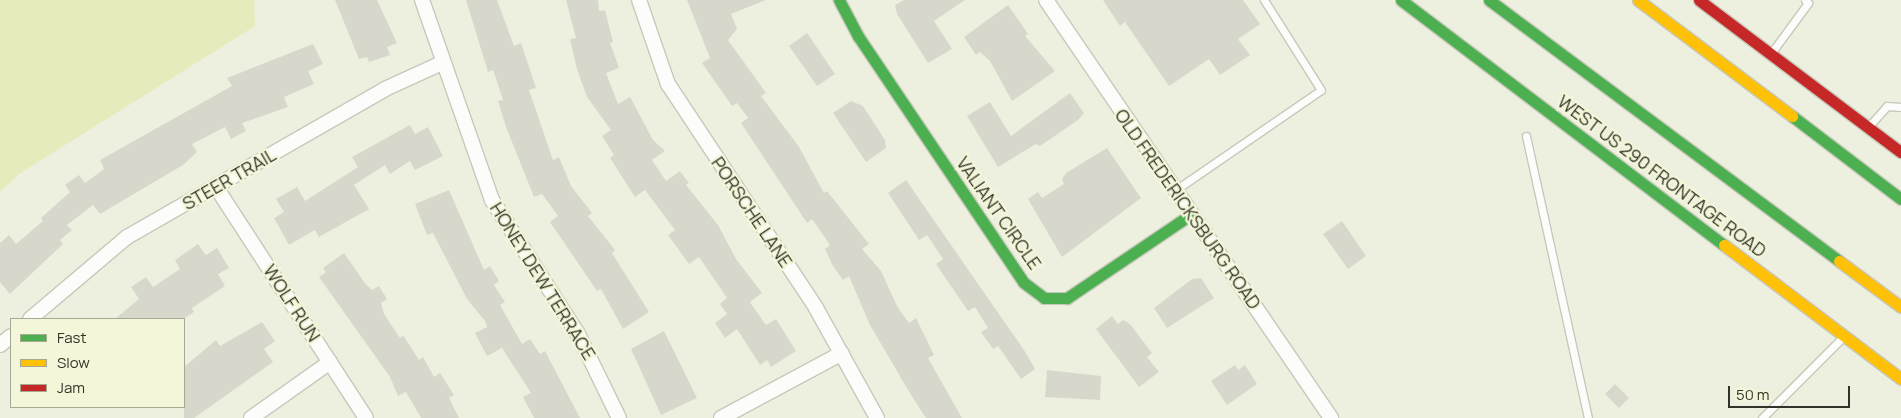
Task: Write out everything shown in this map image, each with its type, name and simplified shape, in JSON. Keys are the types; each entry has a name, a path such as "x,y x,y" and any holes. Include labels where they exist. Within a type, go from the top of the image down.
{"main road":[{"name":"VALIANT CIRCLE","path":"838,0 858,36 1023,282 1044,298 1067,298 1190,215"},
{"name":"WEST US 290 FRONTAGE ROAD","path":"1401,0 1901,380"},
{"path":"1489,0 1901,307"},
{"path":"1638,0 1901,199"},
{"path":"1699,0 1901,152"}],"street":[{"name":"HONEY DEW TERRACE","path":"422,0 442,63 492,200 578,334 619,418"},
{"name":"PORSCHE LANE","path":"640,0 668,84 842,353 877,418"},
{"name":"OLD FREDERICKSBURG ROAD","path":"1046,0 1173,191 1331,418"},
{"name":"STEER TRAIL","path":"31,318 127,238 385,89 442,63"},
{"name":"WOLF RUN","path":"216,187 366,418"},
{"path":"0,345 10,337"},
{"path":"721,418 842,353"},
{"path":"251,418 330,362"}],"lane":[{"path":"1173,191 1321,90 1264,0"},
{"path":"1770,54 1808,3 1804,0"},
{"path":"1868,128 1887,106 1901,107"},
{"path":"1526,136 1588,418"},
{"path":"1762,418 1844,336"}],"green space":[{"path":"0,0 254,0 255,26 19,174 0,192"}],"building":[{"path":"335,0 377,0 397,43 387,47 390,55 369,62 367,57 359,59"},
{"path":"466,0 497,0 514,46 521,43 536,88 529,90 553,160 559,157 571,186 592,213 588,216 615,250 612,253 649,312 623,329 601,289 597,291 550,222 558,216 542,194 534,197 506,127 498,101 503,100 493,70 488,72"},
{"path":"566,0 598,0 599,11 605,10 613,42 610,43 619,68 606,73 618,104 630,97 653,140 665,151 652,160 666,181 680,171 689,183 686,185 718,225 736,259 762,293 750,302 766,325 776,319 796,351 771,367 767,360 760,365 737,329 725,338 715,323 727,314 720,304 727,298 699,257 689,264 668,235 675,230 645,190 635,197 610,158 614,155 602,136 611,130 587,97 577,69 570,39 576,38"},
{"path":"687,0 766,0 731,14 737,29 728,40 766,93 761,96 799,147 824,193 827,191 869,244 862,249 881,271 898,308 909,323 916,318 934,355 928,358 962,418 926,418 870,325 849,276 843,280 833,266 825,249 830,245 812,219 807,223 741,123 748,118 737,103 732,106 702,63 710,58"},
{"path":"904,0 965,0 934,21 952,49 928,63 897,14 895,5"},
{"path":"1103,0 1243,0 1260,24 1238,39 1250,55 1220,75 1209,59 1169,86 1125,22 1120,26"},
{"path":"1008,5 1028,34 1025,36 1055,71 1012,101 990,61 980,52 976,55 964,37"},
{"path":"807,33 835,74 817,86 789,46"},
{"path":"313,44 323,64 308,71 314,84 284,97 288,107 242,123 246,131 231,139 225,127 192,144 197,152 183,165 100,214 93,205 67,225 72,230 60,240 63,244 10,294 0,282 0,243 9,235 16,244 43,221 41,218 70,192 65,185 79,175 85,183 104,169 100,160 232,86 227,78"},
{"path":"1070,93 1084,113 1078,120 1040,146 1036,144 998,167 967,116 990,102 1011,136"},
{"path":"851,101 863,106 885,140 886,148 866,162 833,113"},
{"path":"410,125 415,134 428,127 443,156 415,170 410,161 390,174 385,165 354,185 369,209 319,237 315,230 289,245 274,218 284,212 276,199 297,187 305,201 358,167 352,157"},
{"path":"1107,148 1141,198 1062,257 1028,199 1038,192 1042,198 1064,184 1062,179 1066,173"},
{"path":"906,180 1026,353 1035,369 1021,379 998,346 993,349 981,332 988,328 975,307 968,311 936,264 943,259 927,235 919,240 888,193"},
{"path":"449,190 484,270 490,266 499,281 494,285 505,302 500,305 522,344 530,339 540,354 545,351 580,418 534,418 523,397 531,393 502,348 487,356 475,333 487,327 485,321 467,299 433,233 427,235 415,204"},
{"path":"1342,221 1366,256 1348,269 1323,234"},
{"path":"198,244 206,255 217,248 229,268 218,274 225,286 192,308 194,312 185,318 116,318 139,299 131,287 146,277 153,287 180,269 175,260"},
{"path":"344,253 364,282 372,290 379,286 387,299 381,303 384,314 400,338 403,335 419,360 423,357 434,377 440,373 454,395 449,398 459,418 421,418 406,392 398,396 390,377 319,277 326,272 323,268"},
{"path":"1201,278 1214,298 1167,328 1154,308 1192,279"},
{"path":"1112,316 1118,324 1123,320 1130,324 1152,353 1147,357 1159,372 1139,387 1096,329"},
{"path":"262,322 275,341 264,349 273,362 194,418 184,418 185,366 216,340 220,346"},
{"path":"664,331 697,398 661,415 631,349"},
{"path":"1235,365 1238,370 1245,365 1257,384 1227,405 1211,381"},
{"path":"1047,370 1101,376 1100,400 1045,397"},
{"path":"1615,384 1629,398 1619,408 1605,394"}],"traffic: fast":[{"path":"839,0 858,36 1023,282 1044,298 1067,298 1190,215"},
{"path":"1401,0 1724,245"},
{"path":"1489,0 1839,261"},
{"path":"1792,116 1901,199"}],"traffic: slow":[{"path":"1638,0 1792,116"},
{"path":"1724,245 1901,379"},
{"path":"1839,261 1901,307"}],"traffic: jam":[{"path":"1699,0 1901,152"}]}
